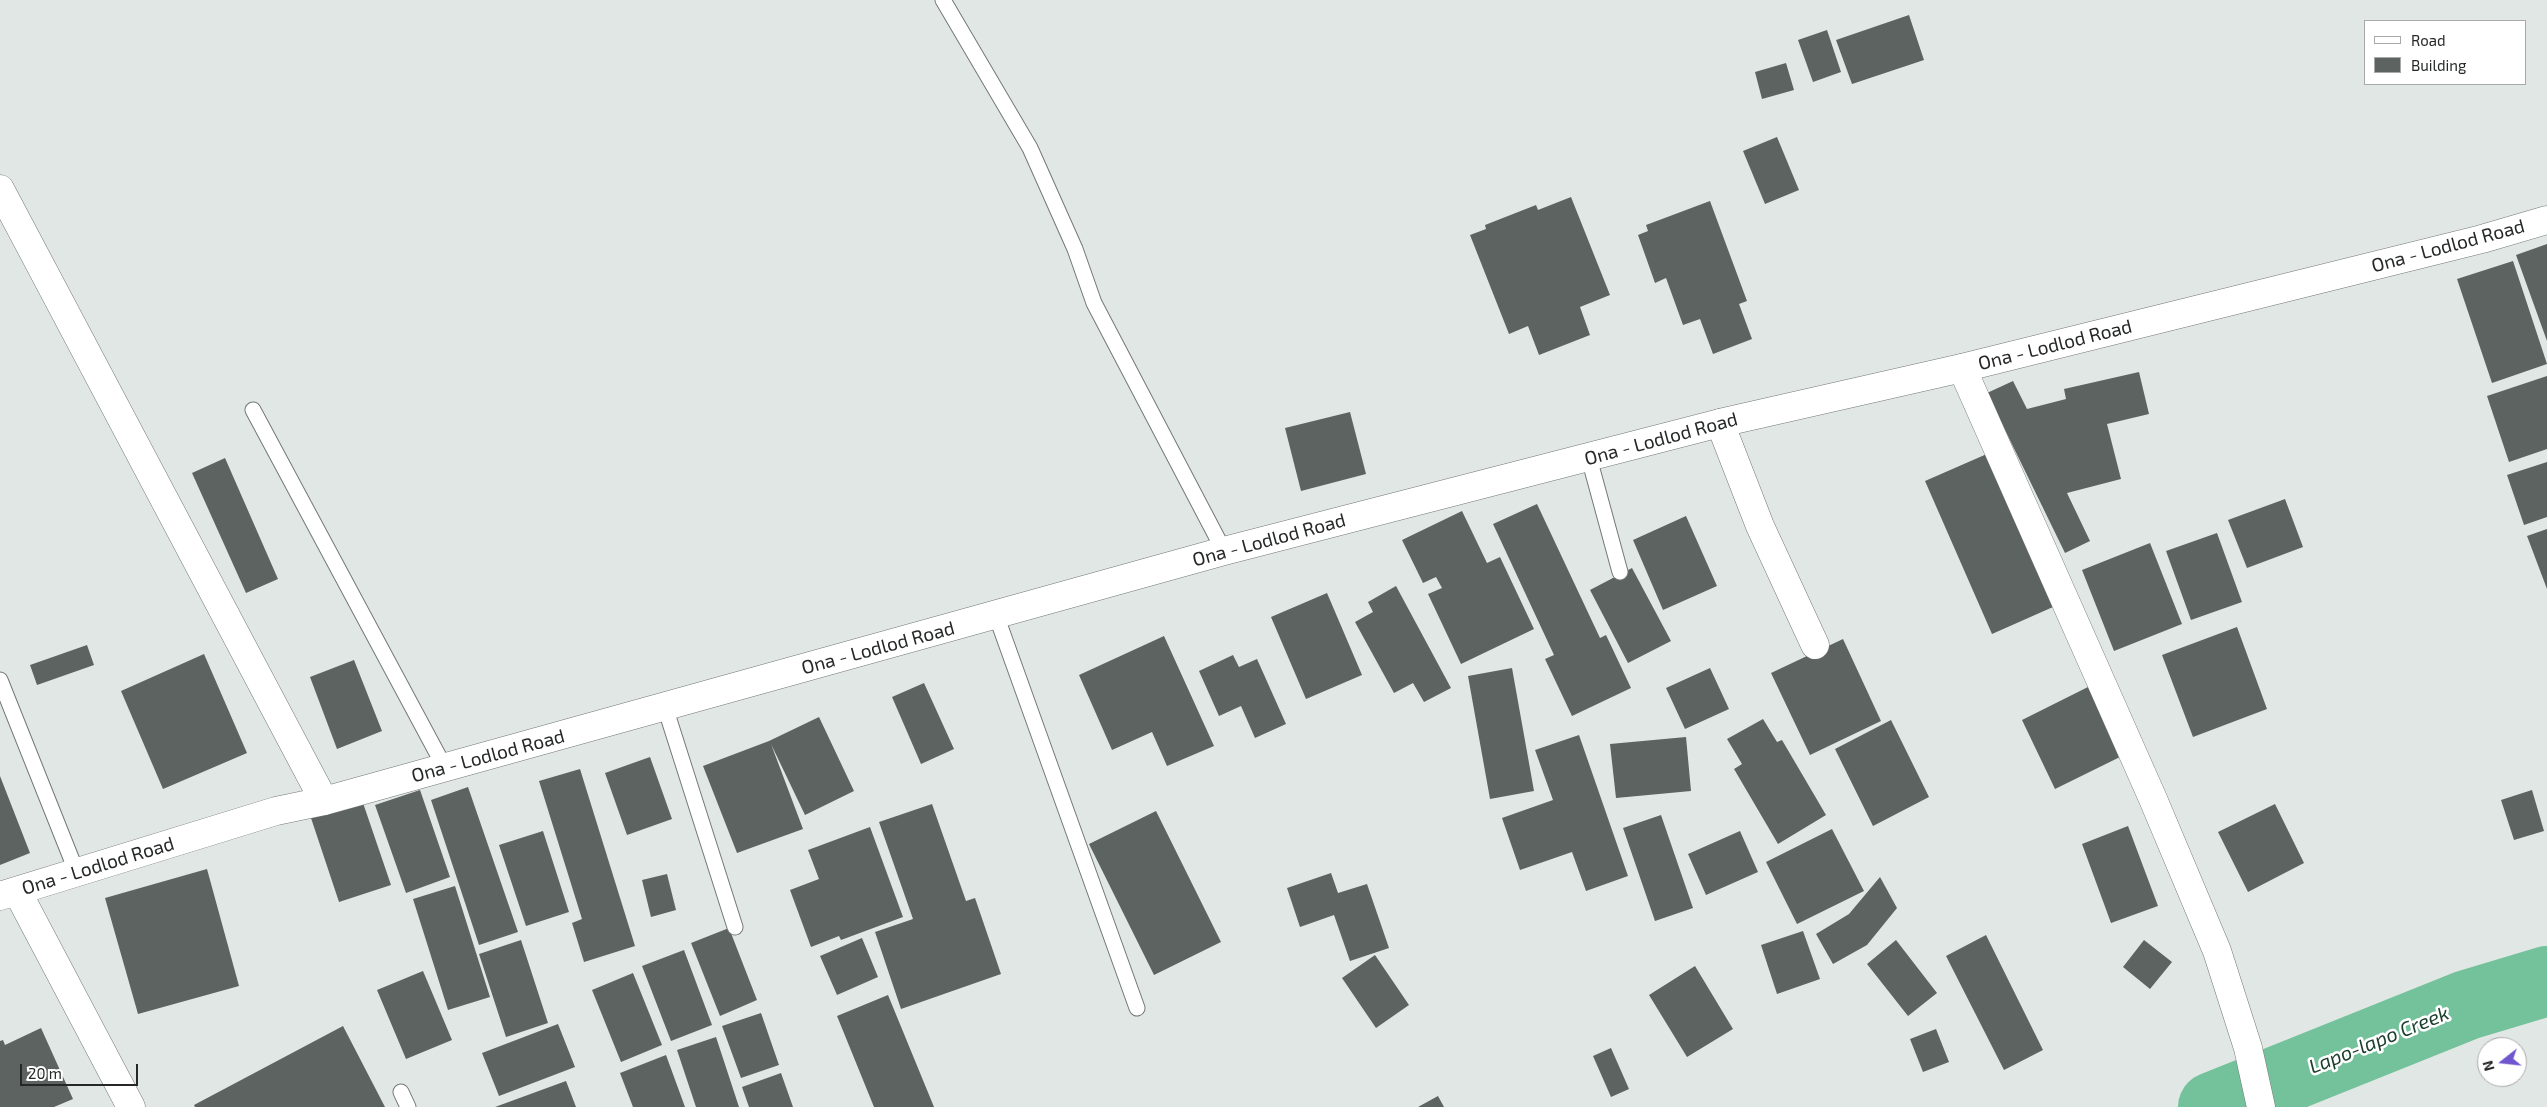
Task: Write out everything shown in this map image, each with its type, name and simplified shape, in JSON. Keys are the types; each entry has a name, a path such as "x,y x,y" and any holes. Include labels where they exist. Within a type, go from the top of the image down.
{"main road":[{"path":"0,189 324,801"},
{"name":"Ona - Lodlod Road","path":"8,893 276,812 445,768 1224,551 1589,458 1720,422 1962,368 2482,239 2547,220"},
{"path":"1962,368 2153,799 2217,951 2248,1048 2261,1107"},
{"path":"1720,422 1760,526 1816,645"},
{"path":"8,893 131,1107"}],"lane":[{"path":"943,0 1030,148 1075,249 1094,303 1224,551"},
{"path":"253,410 445,768"},
{"path":"1589,458 1620,572"},
{"path":"996,615 1137,1008"},
{"path":"0,680 77,873"},
{"path":"665,707 735,927"},
{"path":"401,1092 408,1107"}],"building":[{"path":"1909,15 1924,60 1852,84 1836,40"},
{"path":"1827,30 1841,72 1813,82 1798,40"},
{"path":"1786,63 1794,90 1762,99 1755,72"},
{"path":"1777,137 1799,190 1765,204 1743,151"},
{"path":"1571,197 1610,295 1580,307 1590,335 1539,355 1528,326 1509,334 1470,235 1486,229 1485,225 1536,205 1538,210"},
{"path":"1710,201 1747,301 1739,304 1752,339 1713,354 1700,319 1683,325 1666,278 1655,283 1638,235 1648,231 1646,225"},
{"path":"2547,244 2547,341 2516,255"},
{"path":"2513,261 2547,364 2492,383 2457,279"},
{"path":"2139,372 2149,414 2107,424 2121,479 2067,493 2090,541 2065,553 1987,393 2013,381 2027,409 2066,399 2064,389"},
{"path":"2547,376 2547,449 2509,462 2487,396"},
{"path":"1350,412 1366,474 1301,491 1285,428"},
{"path":"1996,450 2062,603 1992,634 1925,481"},
{"path":"225,458 278,579 246,593 192,473"},
{"path":"2547,462 2547,517 2524,525 2507,475"},
{"path":"2285,499 2303,547 2247,568 2228,520"},
{"path":"1537,504 1600,638 1606,635 1631,688 1572,716 1545,659 1554,655 1493,524"},
{"path":"1462,511 1487,563 1500,557 1534,629 1461,664 1428,594 1442,588 1436,577 1423,583 1402,540"},
{"path":"1686,516 1717,586 1663,610 1633,540"},
{"path":"2547,529 2547,589 2527,536"},
{"path":"2217,533 2242,602 2191,620 2166,551"},
{"path":"2150,543 2182,624 2114,651 2082,570"},
{"path":"1632,568 1671,641 1628,663 1590,590"},
{"path":"1396,586 1451,688 1424,702 1413,683 1394,693 1355,622 1373,612 1368,602"},
{"path":"1327,593 1362,675 1306,699 1271,617"},
{"path":"2237,627 2267,709 2193,737 2162,655"},
{"path":"1164,636 1214,746 1167,766 1152,732 1112,750 1079,675"},
{"path":"1843,639 1881,721 1810,755 1771,673"},
{"path":"87,645 94,665 37,685 30,665"},
{"path":"204,654 247,753 163,789 121,691"},
{"path":"1233,655 1239,667 1257,659 1286,724 1255,738 1241,706 1219,716 1199,671"},
{"path":"354,660 382,731 337,749 310,677"},
{"path":"1512,668 1534,791 1490,799 1468,676"},
{"path":"1710,668 1729,709 1685,729 1666,688"},
{"path":"924,683 954,749 921,764 892,697"},
{"path":"2088,687 2122,756 2055,789 2022,720"},
{"path":"819,717 854,791 805,815 771,744 803,829 737,853 703,766 769,741"},
{"path":"1763,719 1777,742 1782,740 1826,815 1778,844 1734,769 1742,764 1727,739"},
{"path":"1891,720 1929,797 1873,826 1835,749"},
{"path":"1579,735 1628,876 1586,891 1572,852 1520,870 1502,818 1553,800 1535,750"},
{"path":"1686,737 1691,791 1616,798 1610,744"},
{"path":"650,757 672,819 627,835 605,773"},
{"path":"580,769 635,946 584,962 572,923 582,919 539,781"},
{"path":"0,776 30,853 0,865"},
{"path":"468,787 518,932 479,945 431,800"},
{"path":"420,790 450,877 406,893 375,805"},
{"path":"2532,790 2544,831 2514,840 2501,800"},
{"path":"362,800 391,885 339,902 311,818"},
{"path":"932,804 966,901 975,898 1001,974 901,1009 875,932 913,919 879,822"},
{"path":"2275,804 2304,863 2248,892 2218,832"},
{"path":"1156,811 1221,942 1154,975 1089,844"},
{"path":"1661,815 1693,908 1655,921 1623,828"},
{"path":"2128,826 2158,906 2111,923 2082,844"},
{"path":"870,827 903,917 841,940 839,936 811,947 790,890 819,879 808,850"},
{"path":"1832,829 1864,891 1797,924 1766,862"},
{"path":"543,831 569,912 526,926 499,845"},
{"path":"1740,831 1758,872 1706,895 1688,854"},
{"path":"207,869 239,986 138,1014 105,898"},
{"path":"1331,873 1338,893 1367,884 1389,948 1350,961 1334,915 1300,927 1287,888"},
{"path":"667,874 676,910 651,917 642,880"},
{"path":"1880,877 1897,908 1867,945 1833,964 1816,934 1849,914"},
{"path":"455,886 490,997 448,1010 413,899"},
{"path":"729,928 757,1000 720,1016 691,943"},
{"path":"1803,931 1820,979 1777,994 1761,945"},
{"path":"1986,935 2043,1050 2004,1070 1946,956"},
{"path":"862,938 878,977 837,995 820,956"},
{"path":"521,940 548,1023 506,1037 479,954"},
{"path":"1896,940 1937,993 1908,1016 1867,964"},
{"path":"2144,940 2172,962 2150,989 2123,967"},
{"path":"684,950 712,1025 671,1041 642,966"},
{"path":"1375,955 1409,1005 1376,1028 1342,978"},
{"path":"1695,966 1733,1029 1687,1057 1649,995"},
{"path":"423,971 452,1040 406,1059 377,990"},
{"path":"633,973 662,1045 621,1062 592,990"},
{"path":"888,995 934,1107 874,1107 837,1016"},
{"path":"761,1013 779,1065 741,1078 722,1026"},
{"path":"558,1024 575,1067 499,1096 482,1053"},
{"path":"343,1026 385,1107 195,1107 194,1105"},
{"path":"41,1028 73,1099 54,1107 0,1107 0,1041 3,1040 5,1045"},
{"path":"1936,1029 1949,1062 1923,1072 1910,1039"},
{"path":"716,1037 739,1107 696,1107 677,1050"},
{"path":"1611,1048 1629,1089 1611,1097 1593,1056"},
{"path":"666,1055 685,1107 633,1107 620,1073"},
{"path":"781,1073 793,1107 749,1107 742,1087"},
{"path":"566,1081 576,1107 495,1107"},
{"path":"1438,1096 1444,1107 1418,1107"}],"waterway":[{"name":"Lapo-lapo Creek","path":"2213,1107 2467,1005 2547,981"}]}
